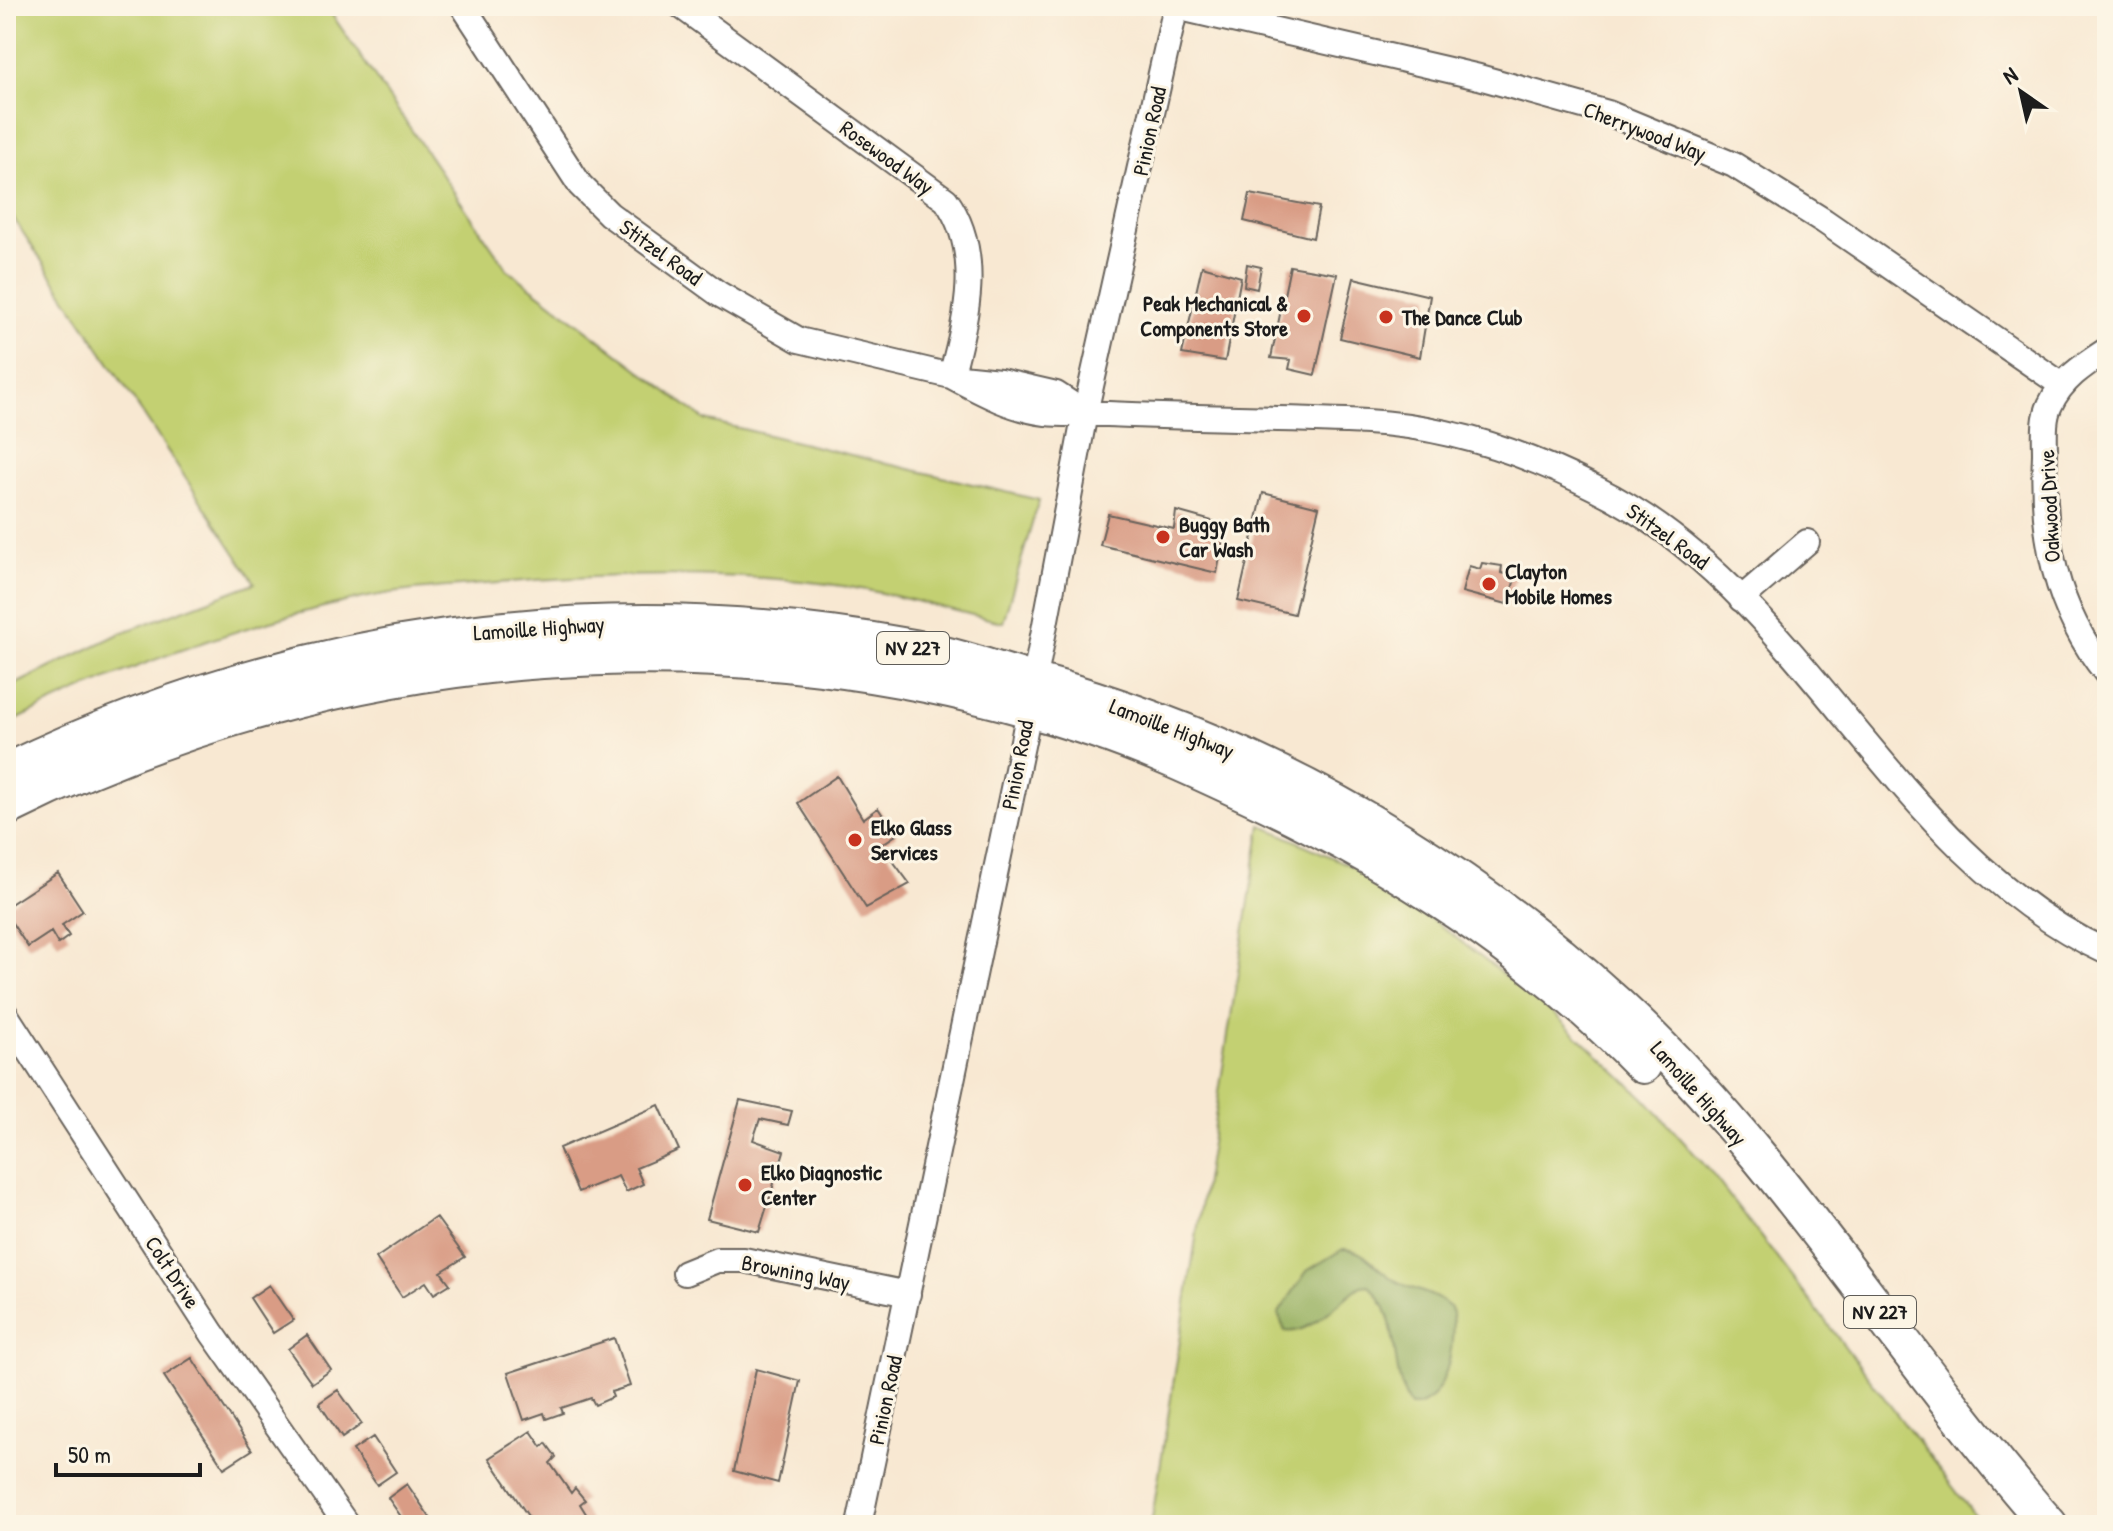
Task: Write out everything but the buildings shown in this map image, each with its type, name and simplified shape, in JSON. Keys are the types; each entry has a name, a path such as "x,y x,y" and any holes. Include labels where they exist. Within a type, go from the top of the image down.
{"main road":[{"name":"Lamoille Highway","path":"6,772 95,731 236,680 364,649 528,626 686,623 797,630 919,649 1032,695 1318,826 1481,929 1576,1004 1631,1053 1723,1151 2018,1525"},
{"name":"Lamoille Highway","path":"6,808 100,763 216,721 387,677 578,656 772,660 1032,695 1151,717 1292,777 1389,831 1563,958 1667,1054 1709,1101 1789,1196 2049,1525"}],"street":[{"name":"Stitzel Road","path":"463,6 580,185 609,214 719,294 788,334 833,349 951,376 991,398 1046,413 1241,421 1369,422 1438,430 1496,446 1594,487 1634,508 1710,566 1968,856 2035,909 2104,942"},
{"name":"Rosewood Way","path":"681,6 946,200 960,220 967,242 969,285 961,340 951,376"},
{"name":"Cherrywood Way","path":"1175,6 1479,77 1579,105 1734,165 1824,221 2062,385"},
{"name":"Pinion Road","path":"859,1525 1032,695 1085,413 1175,6"},
{"name":"Oakwood Drive","path":"2107,350 2062,385 2046,416 2044,477 2047,537 2053,572 2065,607 2091,655 2107,674"},
{"path":"1741,599 1807,542"},
{"name":"Colt Drive","path":"6,1015 212,1333 347,1525"},
{"name":"Browning Way","path":"685,1273 717,1260 744,1260 908,1294"}],"green space":[{"path":"6,6 326,6 507,269 705,420 1039,500 1003,622 865,590 779,579 699,575 619,576 426,589 354,600 220,637 90,686 6,725 6,689 121,633 255,583 6,207"},
{"path":"1261,825 1362,871 1437,923 1553,1013 1644,1098 1710,1171 1982,1525 1151,1525"},
{"path":"1343,1249 1363,1255 1397,1282 1437,1298 1451,1308 1451,1352 1447,1368 1433,1396 1423,1404 1410,1406 1403,1391 1387,1313 1369,1285 1361,1286 1305,1328 1285,1331 1278,1314 1307,1271"}],"place":[{"name":"Peak Mechanical & Components Store","path":"1304,316"},
{"name":"The Dance Club","path":"1386,317"},
{"name":"Buggy Bath Car Wash","path":"1163,537"},
{"name":"Clayton Mobile Homes","path":"1489,584"},
{"name":"Elko Glass Services","path":"855,840"},
{"name":"Elko Diagnostic Center","path":"745,1185"}]}
